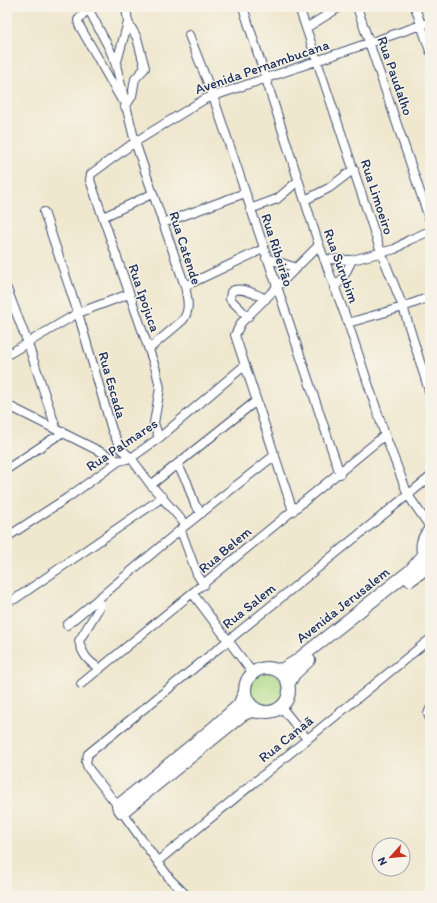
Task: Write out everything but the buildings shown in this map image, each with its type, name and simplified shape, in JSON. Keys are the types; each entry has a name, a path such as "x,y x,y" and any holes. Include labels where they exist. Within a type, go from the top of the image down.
{"street":[{"path":"125,107 132,96 135,79 145,68 137,38 128,22 126,7"},
{"name":"Rua Surubim","path":"243,7 319,246 348,323 385,435 408,495 430,527"},
{"name":"Rua Limoeiro","path":"299,7 381,252 402,307 430,394"},
{"path":"306,28 340,7"},
{"name":"Rua Paudalho","path":"357,7 430,221"},
{"path":"415,7 430,51"},
{"path":"88,8 110,50 116,65 125,107 79,25 78,20 88,8"},
{"path":"116,65 128,22"},
{"name":"Avenida Pernambucana","path":"94,170 190,106 265,77 317,61 430,22"},
{"name":"Rua Ribeirão","path":"189,35 213,96 276,289 340,474"},
{"name":"Rua Catende","path":"125,107 152,194 184,286 189,306 187,315 149,349"},
{"path":"305,200 329,188 354,168"},
{"name":"Rua Ipojuca","path":"94,170 91,174 90,180 156,370 160,388 154,423 159,438"},
{"path":"250,209 277,199 298,181"},
{"path":"163,223 245,193"},
{"path":"103,217 152,194"},
{"name":"Rua Escada","path":"44,212 78,312 112,430 121,449 131,458 151,485 163,497 183,528 197,574 204,585"},
{"path":"324,258 352,260 395,249 409,240 430,231"},
{"path":"293,511 235,335 241,323 319,246"},
{"path":"184,286 263,249"},
{"path":"266,258 297,268"},
{"path":"334,288 343,278 352,260"},
{"path":"7,290 59,430"},
{"path":"248,317 230,299 232,290 240,290 266,299"},
{"path":"7,354 78,312 129,294"},
{"path":"348,323 430,297"},
{"name":"Rua Palmares","path":"7,537 67,498 119,461 131,458 159,438 244,366"},
{"path":"151,485 256,401"},
{"path":"7,405 119,461"},
{"path":"7,469 59,430"},
{"name":"Rua Belem","path":"81,684 340,474 385,435"},
{"path":"67,625 183,528 275,455"},
{"path":"177,464 187,482 195,505 202,513"},
{"name":"Rua Salem","path":"120,809 88,768 86,757 228,639 430,477"},
{"path":"8,598 15,599 163,497"},
{"name":"Avenida Jerusalem","path":"252,672 264,668 276,670 283,669 295,662 327,641 384,596 415,566 428,563 423,541 430,530"},
{"path":"120,809 239,705 244,694 245,683 252,672 192,594"},
{"path":"99,598 99,608 79,642 82,653 87,660 100,669"},
{"name":"Rua Canaã","path":"158,861 430,639"},
{"name":"Avenida Jerusalem","path":"282,708 289,696 288,685 294,674 327,641"},
{"path":"276,670 282,674 288,685"},
{"path":"244,694 250,705 260,712"},
{"path":"120,809 242,715 251,711 271,712 282,708 307,739"},
{"path":"430,709 428,714 430,719"},
{"path":"120,809 170,879 187,896"}],"green space":[{"path":"262,673 270,673 280,678 284,685 284,699 280,706 270,711 262,711 252,706 250,703 247,696 247,688 252,678 255,676"}]}
